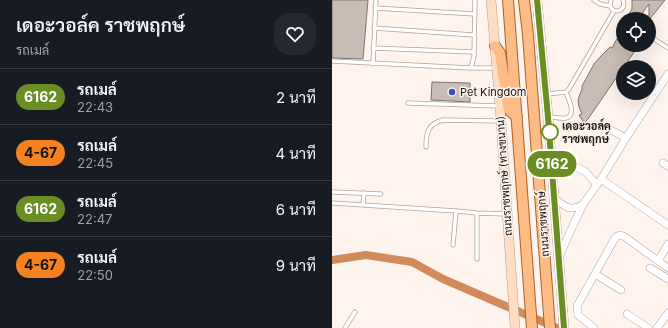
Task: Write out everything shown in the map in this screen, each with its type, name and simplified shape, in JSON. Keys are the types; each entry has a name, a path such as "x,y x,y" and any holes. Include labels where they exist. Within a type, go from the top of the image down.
{"main road":[{"name":"ถนนราชพฤกษ์ (ทางขนาน)","path":"491,0 500,106 515,327"},
{"name":"ถนนราชพฤกษ์","path":"508,0 532,328"},
{"name":"ถนนราชพฤกษ์","path":"524,0 528,35 550,328"},
{"path":"528,35 531,26 532,0"},
{"path":"537,0 548,117 564,328"},
{"path":"495,46 500,54 508,106 510,111 517,117"}],"street":[{"path":"559,257 584,203 597,186 626,138 668,74"},
{"path":"605,127 626,138"},
{"path":"578,168 588,175 597,186"},
{"path":"601,179 668,225"},
{"path":"554,198 568,208 577,208 584,203"},
{"path":"594,328 578,315 577,306 618,235 625,237 668,268"},
{"path":"658,261 668,244"},
{"path":"650,268 668,279"},
{"path":"595,274 621,290"},
{"path":"657,328 668,313"},
{"path":"627,314 648,328"}],"lane":[{"path":"373,64 376,0"},
{"path":"471,68 474,52 475,0"},
{"path":"594,0 600,4 610,6 614,11"},
{"path":"610,6 611,0"},
{"path":"614,11 621,10 623,8 623,0"},
{"path":"375,8 475,14"},
{"path":"546,94 559,94 566,92 614,11"},
{"path":"374,28 474,35"},
{"path":"656,40 667,46"},
{"path":"374,48 474,52"},
{"path":"332,61 373,64 497,68"},
{"path":"548,117 566,118 570,115 571,107 566,92"},
{"path":"408,103 500,106"},
{"path":"426,147 426,139 430,126 435,122 442,120 501,121"},
{"path":"332,192 381,194"},
{"path":"363,205 364,193"},
{"path":"332,202 507,214"},
{"path":"453,245 456,211"},
{"path":"477,213 477,259"},
{"path":"345,328 355,312"}],"building":[{"path":"332,0 368,0 363,59 332,58"},
{"path":"632,0 665,0 655,12 649,12 649,4 643,12 630,12 632,9"},
{"name":"เดอะวอล์ค ราชพฤกษ์","path":"616,41 616,52 634,52 629,60 616,60 616,78 584,123 579,115 582,114 578,101 582,86 594,64 610,47 612,48"},
{"path":"432,82 470,83 470,102 431,100"}],"waterway":[{"path":"332,260 366,255 412,262 443,279 557,328"}],"bus line":[{"name":"6162","path":"537,0 548,117 564,328"}],"place":[{"name":"Pet Kingdom","path":"452,92"},
{"name":"เดอะวอล์ค ราชพฤกษ์","path":"550,132"}]}
